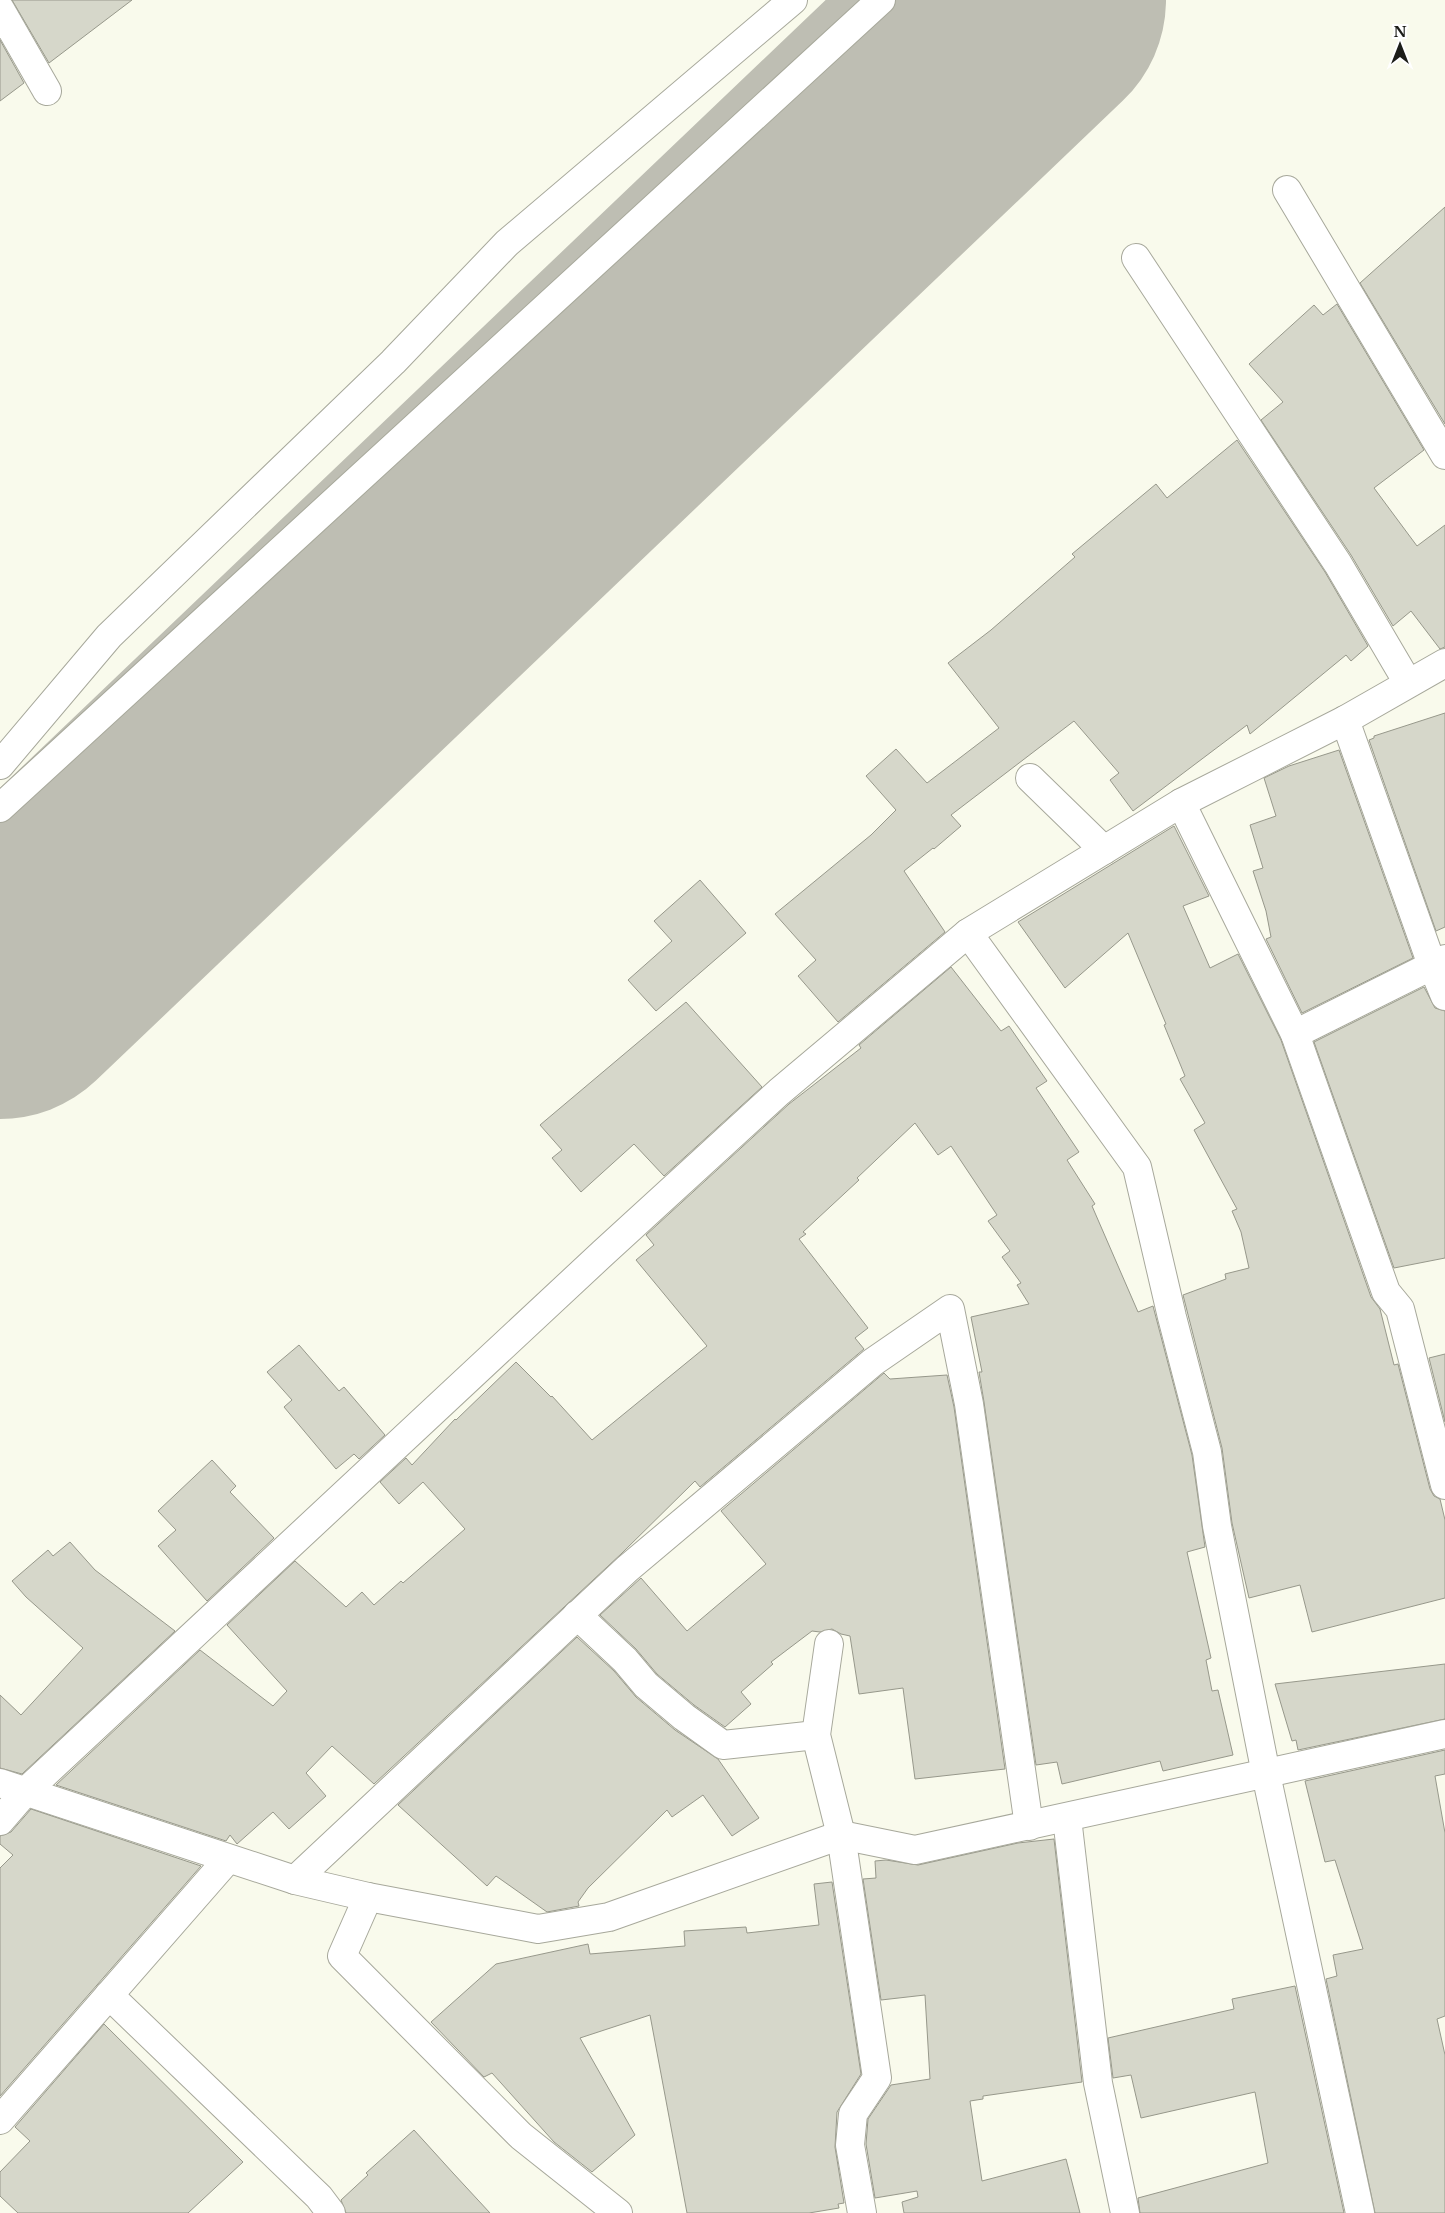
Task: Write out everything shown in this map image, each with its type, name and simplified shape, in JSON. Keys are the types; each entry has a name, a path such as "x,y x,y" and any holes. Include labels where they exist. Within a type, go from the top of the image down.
{"street":[{"path":"0,765 108,636 393,362 507,243 793,0"},
{"path":"0,808 881,0"},
{"path":"0,9 47,91"},
{"path":"1287,190 1445,455"},
{"path":"1136,258 1338,564 1408,683"},
{"path":"0,1821 26,1792 610,1247 772,1099 968,933 1181,804 1345,720 1408,683 1445,664"},
{"path":"1345,720 1438,962 1445,996"},
{"path":"1030,778 1104,850"},
{"path":"1181,804 1295,1034 1386,1292 1400,1309 1445,1485"},
{"path":"968,933 1137,1167 1172,1317 1207,1452 1218,1526 1266,1774 1360,2213"},
{"path":"1295,1034 1438,962"},
{"path":"295,1880 627,1568 873,1362 950,1309 969,1404 1029,1826"},
{"path":"577,1615 625,1660 646,1685 684,1717 723,1745 816,1735"},
{"path":"829,1644 816,1735 841,1835 877,2078 852,2114 850,2145 862,2213"},
{"path":"0,1783 295,1880 368,1897 538,1929 609,1917 841,1835 916,1850 1445,1734"},
{"path":"1068,1818 1098,2083 1125,2213"},
{"path":"0,2120 228,1859"},
{"path":"368,1897 342,1956 521,2136 618,2213"},
{"path":"109,1995 319,2197 331,2213"}],"building":[{"path":"12,0 132,0 49,63"},
{"path":"0,40 24,83 0,101"},
{"path":"1445,207 1445,424 1360,283"},
{"path":"1337,304 1424,450 1374,488 1417,546 1445,525 1445,647 1440,649 1411,611 1393,626 1351,555 1261,420 1283,402 1249,364 1314,305 1323,315"},
{"path":"1237,440 1325,572 1368,646 1351,661 1346,655 1250,734 1247,725 1133,811 1110,780 1119,773 1074,721 951,815 961,826 904,871 945,932 838,1022 798,976 816,960 775,914 871,835 896,810 866,776 896,749 927,783 999,728 948,663 991,630 1075,557 1072,554 1156,484 1167,498"},
{"path":"1445,713 1445,927 1436,931 1369,740 1374,738 1374,736"},
{"path":"1339,750 1413,958 1302,1013 1266,939 1271,937 1266,911 1253,871 1263,868 1250,825 1276,816 1264,778 1289,766"},
{"path":"1174,826 1209,896 1183,906 1210,968 1238,954 1281,1040 1371,1297 1380,1309 1394,1365 1398,1364 1430,1489 1434,1496 1440,1499 1445,1520 1445,1598 1312,1632 1300,1585 1249,1598 1232,1523 1222,1448 1183,1295 1226,1279 1225,1274 1249,1268 1241,1232 1232,1211 1237,1209 1194,1130 1205,1123 1180,1079 1185,1076 1164,1025 1166,1024 1128,933 1065,988 1018,922"},
{"path":"700,880 746,933 656,1011 628,980 672,941 654,921"},
{"path":"951,967 1001,1031 1009,1026 1047,1081 1036,1088 1079,1152 1067,1160 1095,1204 1092,1206 1138,1312 1153,1306 1192,1455 1205,1547 1187,1552 1211,1658 1206,1660 1212,1691 1218,1690 1233,1755 1163,1771 1160,1761 1062,1784 1057,1762 1036,1765 979,1372 982,1372 971,1317 1029,1304 1017,1285 1021,1283 1002,1257 1010,1251 988,1221 997,1215 951,1146 938,1155 915,1123 857,1178 859,1180 803,1232 806,1234 799,1239 868,1328 855,1338 864,1349 700,1487 695,1481 621,1554 374,1784 332,1746 306,1773 326,1796 289,1829 273,1812 237,1844 230,1835 226,1841 56,1785 200,1650 273,1706 287,1691 227,1625 295,1561 346,1607 362,1592 374,1605 401,1581 403,1583 465,1529 423,1482 399,1504 380,1482 406,1458 412,1465 455,1419 516,1362 552,1396 592,1440 707,1346 636,1260 654,1245 646,1235 789,1104 861,1048 859,1045"},
{"path":"1424,987 1435,1008 1445,1011 1445,1258 1394,1268 1314,1042"},
{"path":"686,1002 762,1087 664,1176 634,1144 581,1192 552,1158 562,1150 540,1125"},
{"path":"299,1345 339,1391 344,1387 385,1435 359,1459 354,1454 336,1469 284,1407 292,1400 267,1372"},
{"path":"1445,1354 1445,1422 1429,1358"},
{"path":"884,1373 890,1379 947,1375 954,1407 1005,1769 915,1779 903,1688 859,1694 850,1636 832,1629 820,1632 812,1631 771,1662 773,1664 741,1692 751,1704 725,1727 694,1705 657,1674 636,1649 600,1615 641,1578 687,1631 766,1564 721,1511"},
{"path":"212,1460 236,1486 230,1492 274,1538 207,1601 158,1546 176,1530 158,1511"},
{"path":"70,1542 95,1570 175,1631 22,1774 0,1768 0,1695 21,1715 83,1648 26,1597 12,1581 48,1550 53,1556"},
{"path":"577,1637 614,1671 636,1697 675,1730 718,1759 759,1818 732,1836 703,1795 672,1817 667,1810 588,1888 578,1902 579,1906 547,1912 496,1876 487,1886 398,1805"},
{"path":"1445,1664 1445,1719 1298,1750 1296,1740 1292,1741 1275,1684"},
{"path":"1445,1750 1445,1774 1435,1776 1445,1833 1445,2016 1437,2019 1445,2055 1445,2213 1375,2213 1326,1979 1337,1976 1333,1955 1363,1949 1335,1860 1325,1862 1305,1781"},
{"path":"31,1809 201,1866 0,2096 0,1868 13,1855 0,1844 0,1836 11,1832"},
{"path":"1054,1839 1082,2082 983,2096 983,2099 970,2101 982,2181 1066,2159 1080,2213 904,2213 902,2202 918,2197 917,2191 875,2198 866,2144 868,2119 891,2085 930,2079 925,1995 881,2000 863,1879 876,1878 875,1861 886,1860 918,1865 1018,1843"},
{"path":"832,1882 861,2074 837,2112 835,2147 844,2203 838,2204 839,2208 809,2213 687,2213 650,2015 580,2038 635,2135 592,2172 554,2142 492,2073 484,2077 431,2022 496,1964 588,1944 590,1954 685,1946 684,1931 746,1927 747,1933 819,1925 814,1884"},
{"path":"1295,1986 1344,2213 1140,2213 1138,2198 1268,2163 1255,2092 1141,2118 1131,2075 1113,2078 1108,2038 1234,2009 1232,1999"},
{"path":"104,2024 243,2162 188,2213 18,2213 0,2196 0,2172 30,2141 15,2127"},
{"path":"414,2130 490,2213 346,2213 341,2200 368,2175 366,2173"}],"runway":[{"path":"0,980 1027,0"}]}
